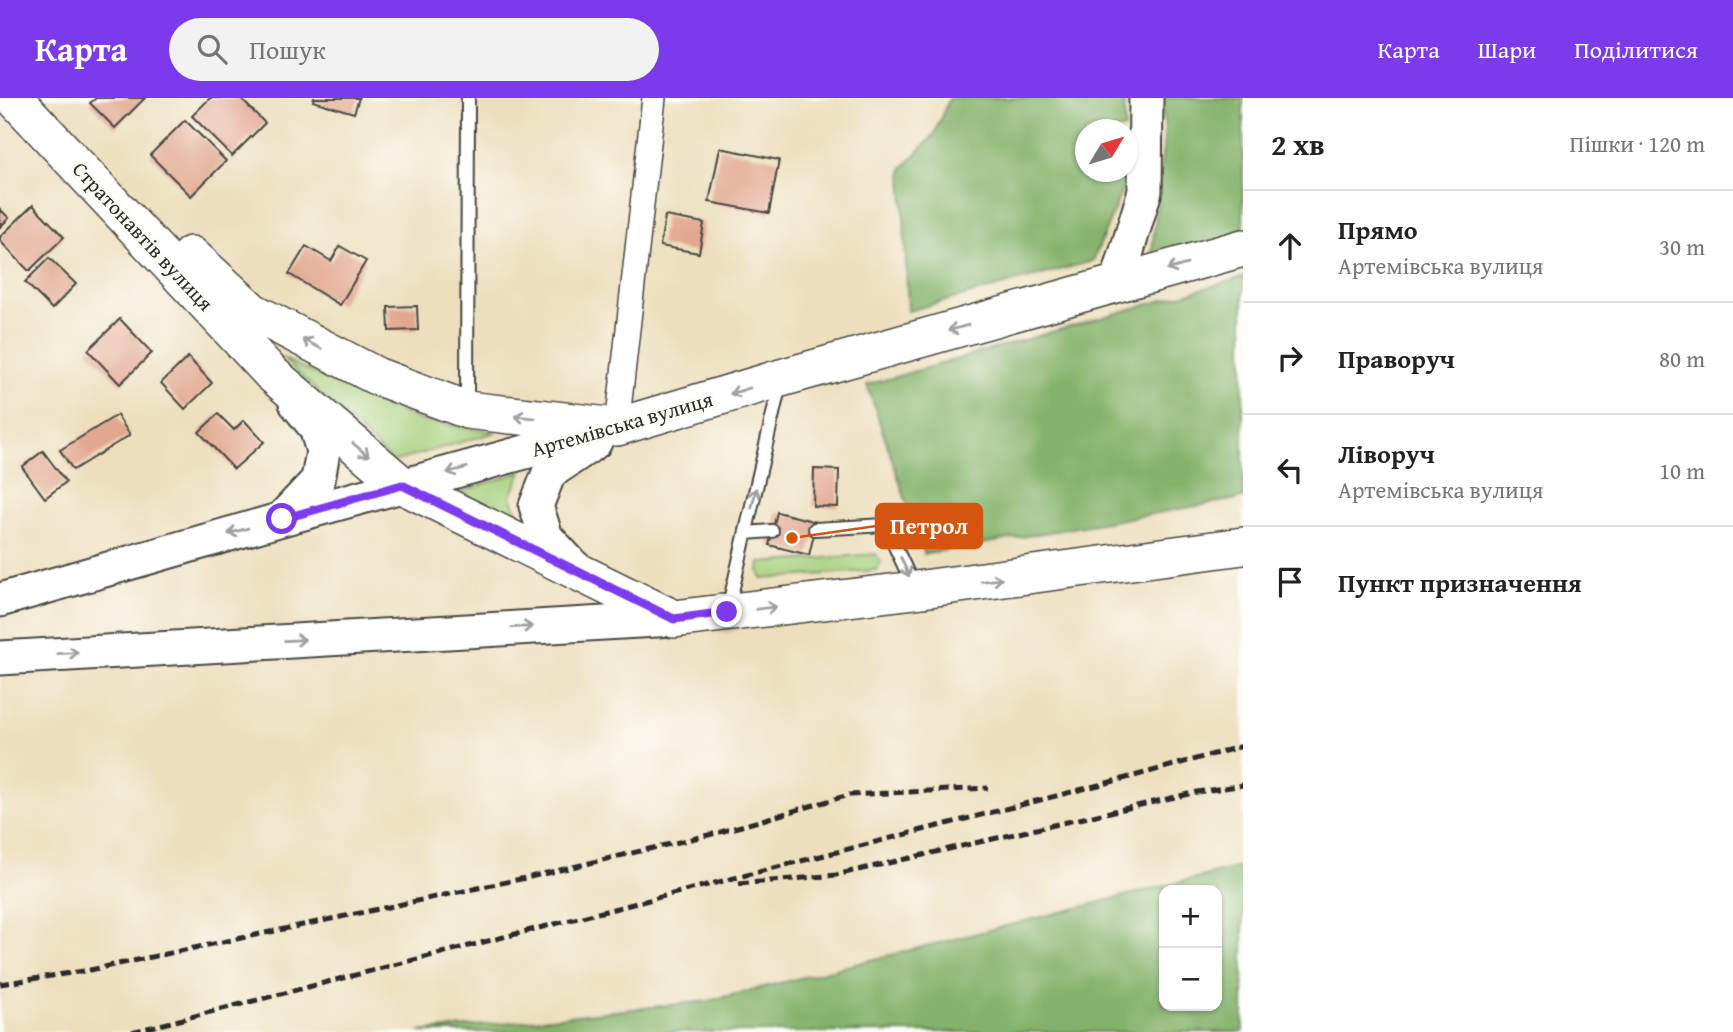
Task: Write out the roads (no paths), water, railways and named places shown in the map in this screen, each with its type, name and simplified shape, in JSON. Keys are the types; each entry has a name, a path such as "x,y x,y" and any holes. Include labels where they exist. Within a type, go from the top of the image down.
{"main road":[{"name":"Стратонавтів вулиця","path":"14,98 272,374 402,485 674,619"},
{"path":"21,98 253,312 376,376 467,410 617,427"},
{"path":"1118,284 1145,191 1146,98"},
{"name":"Артемівська вулиця","path":"0,600 1243,248"},
{"path":"272,374 316,428 323,451 318,480 282,519"},
{"path":"576,570 546,537 536,506 549,473 617,427"},
{"path":"0,658 674,619 1243,546"}],"street":[{"path":"617,427 654,98"}],"lane":[{"path":"467,410 468,98"},
{"path":"727,612 781,378"},
{"path":"815,529 885,524 915,590"},
{"path":"746,533 772,531"}],"railway":[{"path":"132,1032 1243,746"},
{"path":"739,884 836,875 1197,792 1243,785"},
{"path":"0,984 90,970 530,877 717,833 849,795 988,788"}],"place":[{"name":"Петрол","path":"792,538"}]}
